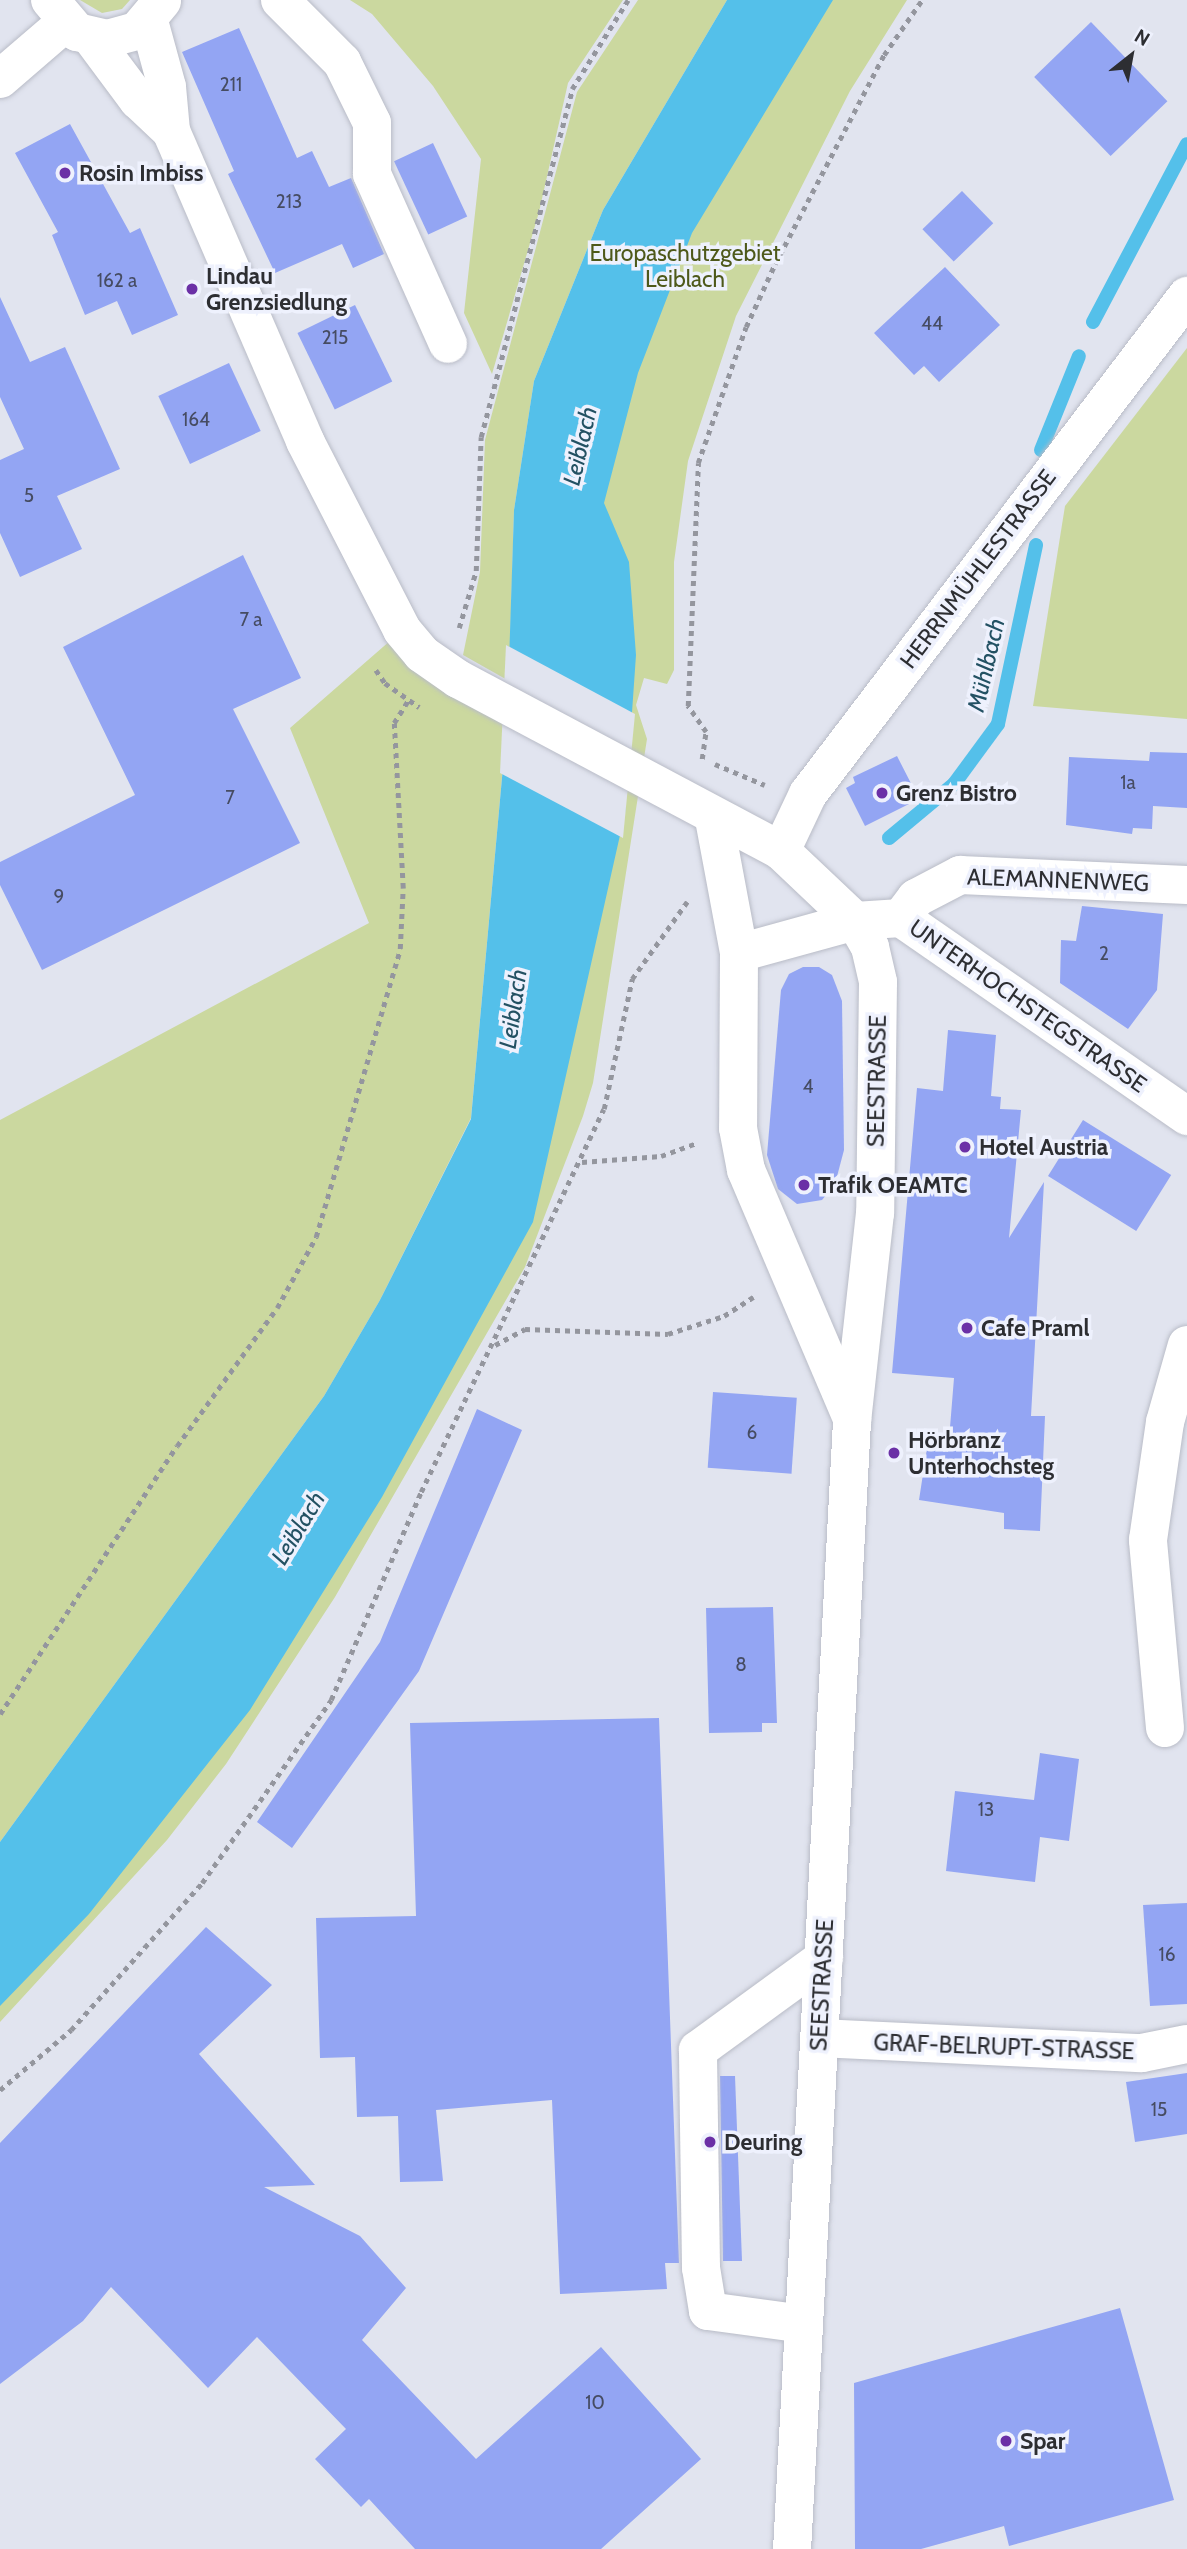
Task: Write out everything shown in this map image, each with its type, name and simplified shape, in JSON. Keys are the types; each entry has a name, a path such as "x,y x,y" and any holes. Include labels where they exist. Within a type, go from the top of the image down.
{"main road":[{"path":"280,0 342,62 372,123 372,174 448,344"},
{"path":"69,20 123,37 156,10"},
{"path":"156,10 172,131"},
{"path":"0,79 69,20"},
{"path":"69,20 138,100 172,131"},
{"name":"SEESTRASSE","path":"172,131 305,441 402,630 422,654 458,679 714,820 780,851 855,921 870,947 878,982 875,1213 852,1421 792,2549"},
{"name":"HERRNMÜHLESTRASSE","path":"780,851 808,794 1187,296"},
{"name":"SEESTRASSE","path":"714,820 725,859 739,953 738,1128 746,1170 852,1421"},
{"name":"ALEMANNENWEG","path":"901,918 916,898 960,874 1187,885"},
{"name":"UNTERHOCHSTEGSTRASSE","path":"739,953 855,921 901,918 1187,1116"},
{"path":"1165,1728 1148,1540 1166,1422 1185,1359"},
{"path":"804,2324 708,2311 701,2269 698,2050 824,1958"},
{"name":"GRAF-BELRUPT-STRASSE","path":"819,2038 1142,2053 1187,2044"}],"path":[{"path":"458,629 476,571 481,438 572,89 628,0"},
{"path":"778,790 702,759 706,732 688,706 698,463 746,327 775,264 884,55 922,0"},
{"path":"0,1714 177,1446 277,1308 316,1237 400,949 403,888 394,723 408,701"},
{"path":"0,2090 71,2030 202,1883 331,1700 421,1492 582,1162 604,1109 632,979 702,877 725,859"},
{"path":"582,1162 661,1156 738,1128"},
{"path":"494,1345 525,1329 668,1334 724,1316"}],"green space":[{"path":"80,0 130,0 122,9 102,13"},
{"path":"350,0 623,0 568,83 539,212 492,374 464,313 481,159 433,86 372,14"},
{"path":"638,0 727,0 603,210 534,381 514,510 509,681 463,655 480,572 485,440 577,92"},
{"name":"Europaschutzgebiet Leiblach","path":"766,0 907,0 850,91 736,316 688,461 674,562 674,670 667,684 644,678 636,705 647,739 593,1083 583,1116 525,1267 335,1597 226,1764 167,1840 0,2022 0,1919 463,1228 563,528"},
{"path":"1187,348 1187,719 1033,706 1065,506"},
{"path":"391,640 507,723 471,1118 380,1300 324,1396 0,1842 0,1120 369,923 290,728"}],"water":[{"name":"Leiblach","path":"727,0 833,0 692,233 638,373 604,503 629,562 636,655 625,813 533,1222 382,1497 250,1710 89,1914 0,2006 0,1842 324,1396 380,1300 471,1119 507,723 514,510 534,381 603,210"}],"pier":[{"path":"506,645 635,714 623,838 500,773"}],"building":[{"path":"1091,22 1167,101 1111,156 1034,77"},
{"path":"239,28 297,158 312,151 329,187 351,178 384,254 353,268 342,244 275,273 228,174 234,171 182,52"},
{"path":"70,124 130,233 140,228 178,315 132,335 117,301 85,315 52,235 58,232 15,153"},
{"path":"433,143 467,216 428,235 394,161"},
{"path":"962,191 993,223 954,262 922,229"},
{"path":"945,267 1000,325 939,382 924,366 914,375 874,333"},
{"path":"0,297 30,362 65,347 120,469 57,496 82,549 20,577 0,533 0,460 24,449 0,397"},
{"path":"355,305 392,381 335,409 297,333"},
{"path":"229,363 261,431 190,464 158,396"},
{"path":"243,555 301,678 233,709 300,843 42,970 0,885 0,862 135,795 63,647"},
{"path":"1150,752 1187,753 1187,808 1153,806 1152,829 1133,828 1132,834 1066,825 1069,757 1149,761"},
{"name":"Grenz Bistro","path":"897,756 919,799 865,826 846,788 855,783 853,777"},
{"path":"1082,906 1163,914 1157,990 1128,1029 1060,983 1061,940 1076,941"},
{"path":"803,967 819,967 832,975 842,1001 844,1150 835,1184 822,1200 797,1204 778,1189 767,1155 781,990 789,974"},
{"path":"948,1030 996,1035 991,1096 1001,1097 1000,1109 1021,1110 1009,1238 1044,1182 1031,1416 1045,1416 1040,1531 1004,1529 1004,1513 919,1500 927,1448 948,1452 954,1378 892,1373 917,1088 943,1091"},
{"path":"1083,1120 1171,1175 1136,1231 1048,1176"},
{"path":"713,1392 797,1398 791,1474 708,1468"},
{"path":"477,1409 522,1430 419,1671 292,1848 257,1822 380,1642"},
{"path":"773,1607 777,1723 762,1723 762,1732 709,1733 706,1608"},
{"path":"659,1718 679,2263 665,2263 667,2289 560,2294 552,2100 436,2110 443,2181 400,2182 398,2116 357,2117 355,2057 320,2058 316,1918 416,1916 410,1723"},
{"path":"1040,1753 1079,1759 1069,1841 1040,1837 1035,1882 946,1871 955,1791 1034,1800"},
{"path":"1187,1903 1187,2004 1150,2006 1143,1905"},
{"path":"206,1927 272,1985 199,2054 315,2185 264,2187 360,2236 406,2288 362,2340 476,2459 601,2347 701,2459 601,2549 415,2549 369,2499 361,2507 315,2459 346,2429 257,2337 208,2388 111,2287 83,2321 0,2384 0,2143"},
{"path":"1187,2073 1187,2134 1135,2142 1126,2082"},
{"path":"720,2076 735,2076 742,2261 723,2261"},
{"name":"Spar","path":"1120,2308 1174,2500 1009,2546 1004,2526 921,2549 855,2549 854,2383"}],"waterway":[{"name":"Mühlbach","path":"1093,322 1187,144"},
{"name":"Mühlbach","path":"1041,450 1079,356"},
{"name":"Mühlbach","path":"889,838 954,784 998,724 1036,545"}],"place":[{"name":"Rosin Imbiss","path":"65,173"},
{"name":"Lindau Grenzsiedlung","path":"192,289"},
{"name":"Grenz Bistro","path":"882,793"},
{"name":"Hotel Austria","path":"965,1147"},
{"name":"Trafik OEAMTC","path":"804,1185"},
{"name":"Cafe Praml","path":"967,1328"},
{"name":"Hörbranz Unterhochsteg","path":"894,1453"},
{"name":"Deuring","path":"710,2142"},
{"name":"Spar","path":"1006,2441"}]}
